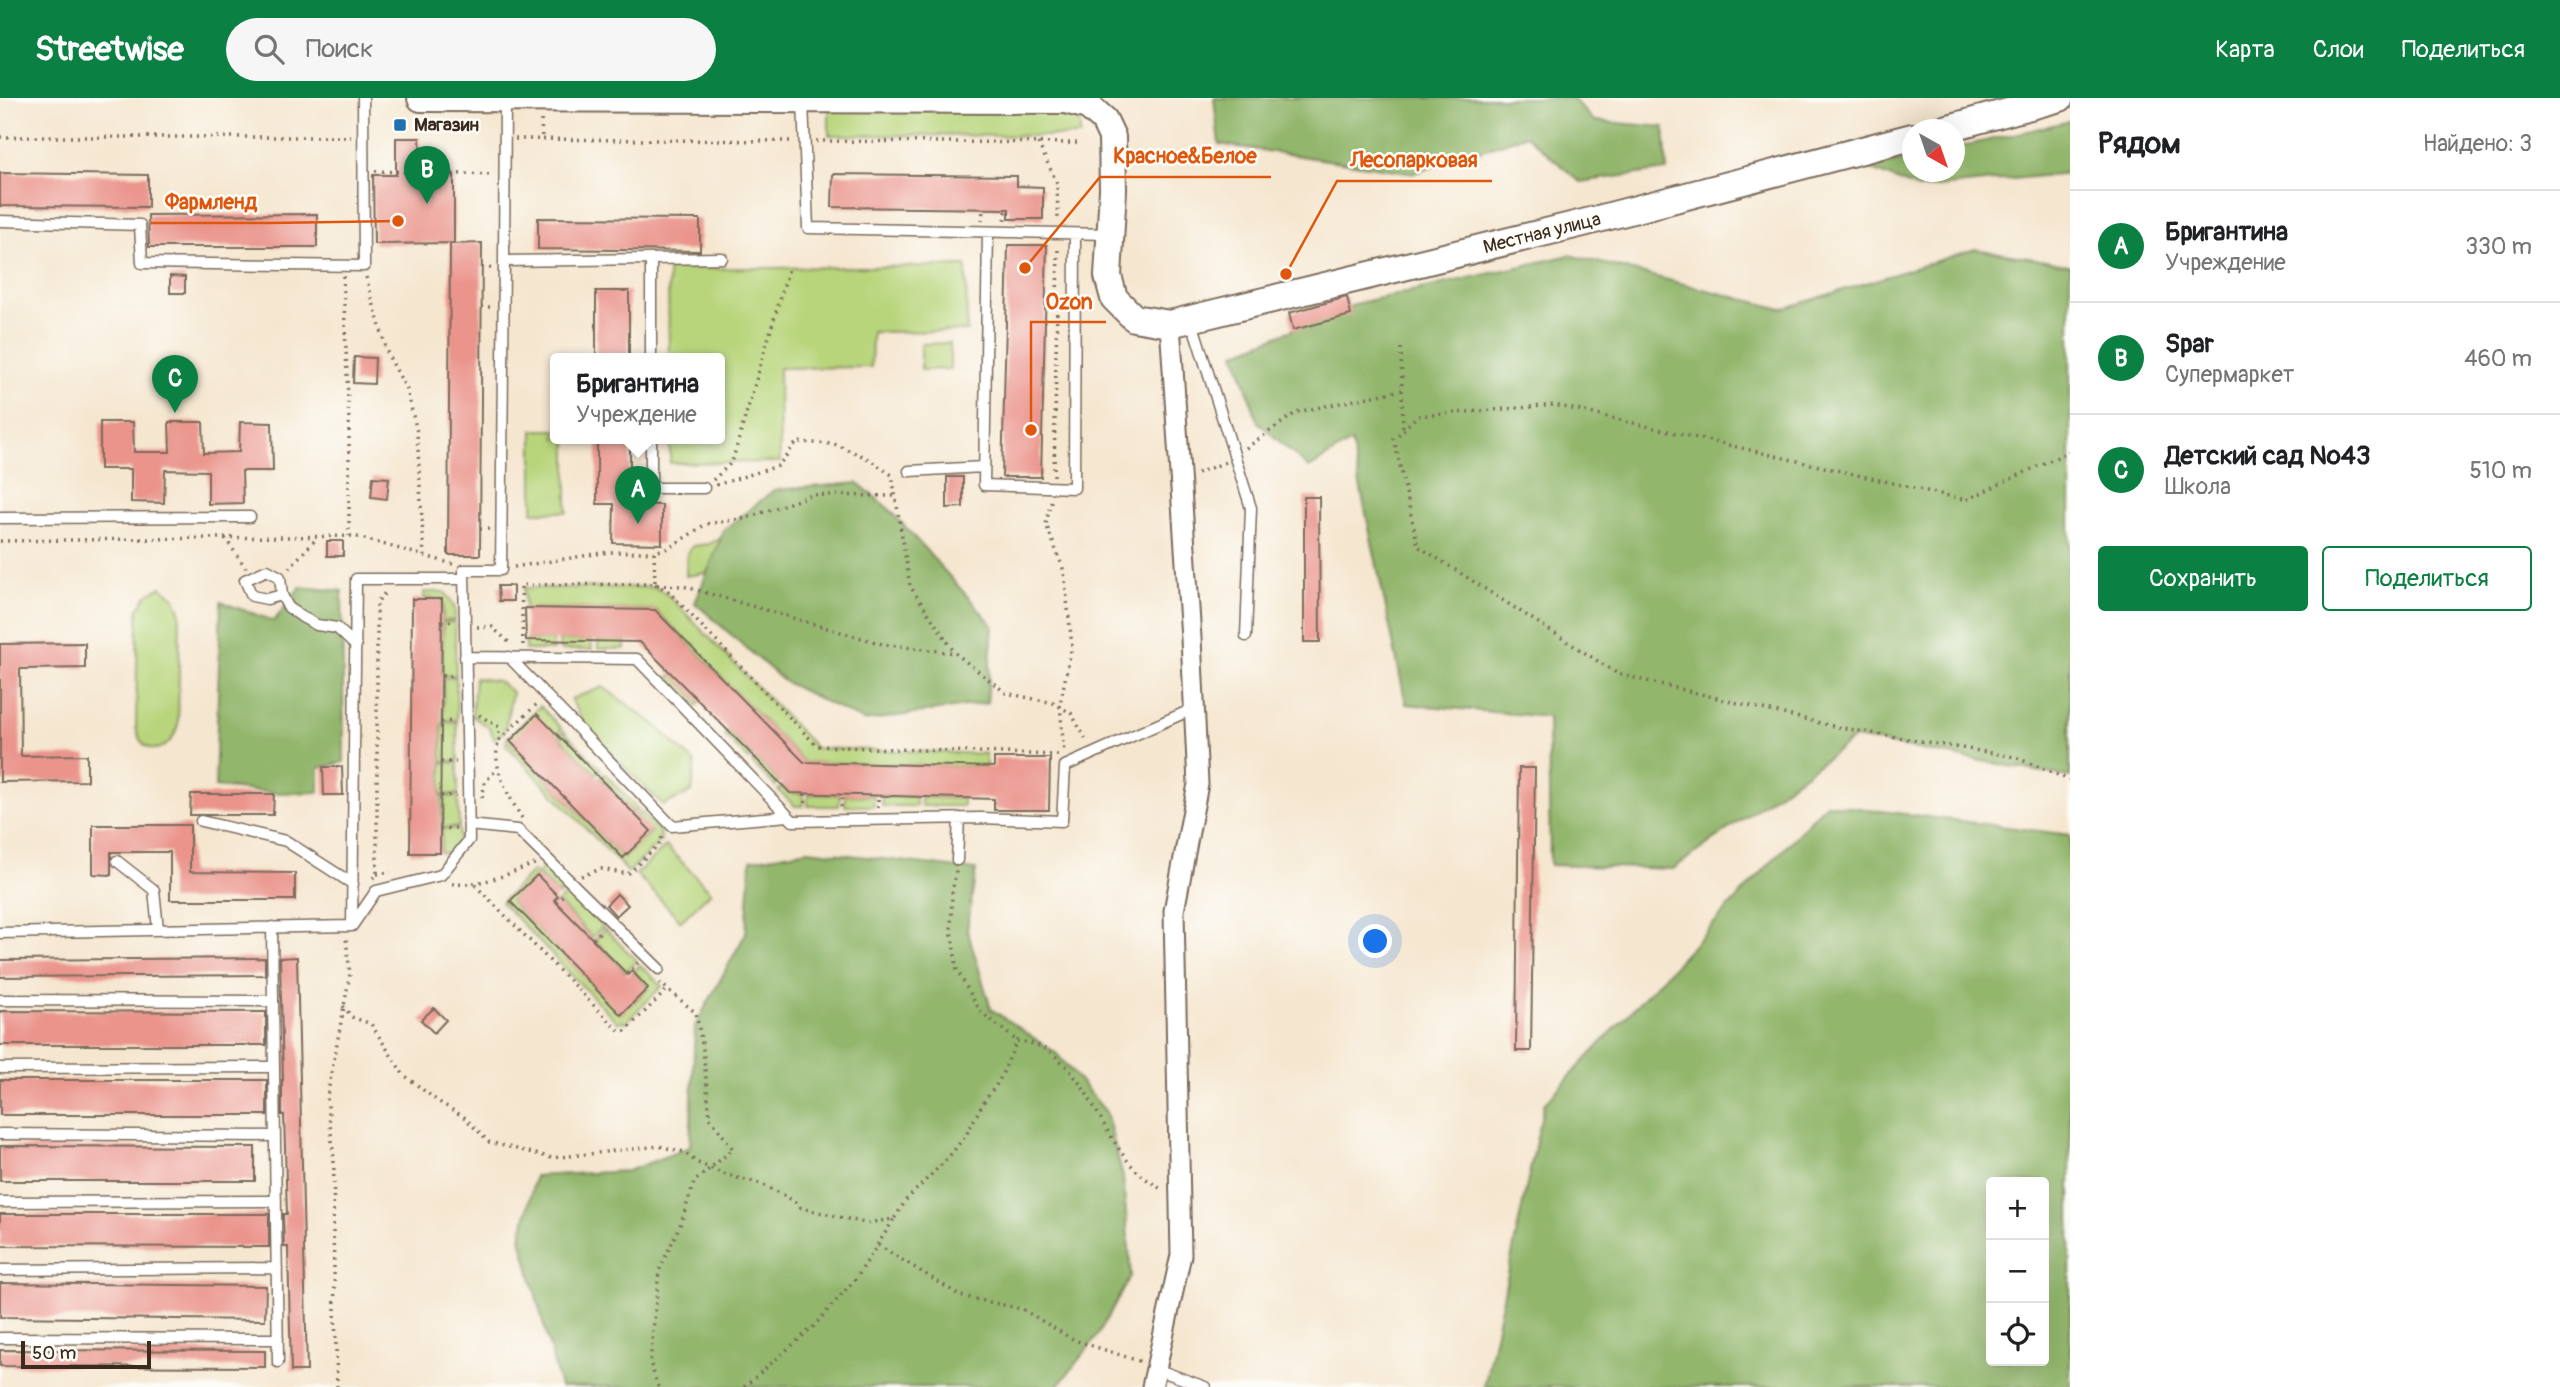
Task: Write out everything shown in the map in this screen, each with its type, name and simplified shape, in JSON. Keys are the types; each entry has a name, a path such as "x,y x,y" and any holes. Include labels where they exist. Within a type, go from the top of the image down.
{"main road":[{"path":"421,98 984,99 1065,100 1088,106 1104,120 1112,137 1108,276 1114,298 1134,318 1180,321"},
{"path":"1965,124 2060,98"},
{"name":"Местная улица","path":"1180,321 1583,223 1902,140"}],"street":[{"path":"1155,1374 1181,1255 1174,911 1198,784 1180,481 1180,321"}],"lane":[{"path":"0,221 140,225 142,263 363,266 363,98"},
{"path":"348,926 376,891 441,875 469,840 466,657 460,624 464,570 501,570 505,98"},
{"path":"803,99 808,228 1111,234"},
{"path":"988,232 984,485 1074,488 1075,234"},
{"path":"504,261 722,258"},
{"path":"651,259 651,353"},
{"path":"1180,321 1235,456 1251,508 1247,636"},
{"path":"651,444 651,488 704,488"},
{"path":"909,471 984,467"},
{"path":"0,518 250,517"},
{"path":"282,595 267,599 252,596 245,580 267,570 280,577 282,595 288,607 317,625 337,628 356,646"},
{"path":"348,926 353,884 356,579 464,579"},
{"path":"466,657 507,654 637,659 791,812 793,821 959,818 1062,821 1065,766 1195,708"},
{"path":"507,654 672,827 791,812"},
{"path":"957,860 959,818"},
{"path":"201,821 286,841 353,884"},
{"path":"469,826 518,830 659,969"},
{"path":"117,861 154,890 159,929"},
{"path":"0,933 348,926"},
{"path":"272,927 278,1362"},
{"path":"0,1000 273,1001"},
{"path":"0,1068 274,1067"},
{"path":"0,1134 275,1136"},
{"path":"0,1202 276,1201"},
{"path":"0,1270 277,1268"},
{"path":"0,1338 278,1339"},
{"path":"1155,1374 1205,1387"}],"path":[{"path":"0,137 363,137"},
{"path":"655,584 668,591 817,746 1064,756 1060,707 1072,646 1064,571 1046,524 1054,487 1059,233 1057,183 1038,143"},
{"path":"363,170 495,175"},
{"path":"342,265 349,423 349,536"},
{"path":"363,266 388,355 407,390 417,432 424,556"},
{"path":"482,268 494,268"},
{"path":"704,488 732,462 789,268"},
{"path":"481,307 494,307"},
{"path":"1401,348 1403,430"},
{"path":"1180,481 1226,462 1297,412 1402,390"},
{"path":"2070,451 1966,500 1555,405 1417,416 1394,439 1418,546 1618,674 1837,727 2015,757 2070,780"},
{"path":"704,488 778,466 797,442 834,444 865,457 892,475 910,586 955,653 1006,693 1060,707 1071,713 1094,753"},
{"path":"501,570 608,552 654,552 669,548 706,524 747,518 812,495 895,496"},
{"path":"480,529 491,529"},
{"path":"0,541 349,536 460,566"},
{"path":"280,577 318,537"},
{"path":"225,538 252,577"},
{"path":"654,552 655,584"},
{"path":"507,654 523,651 521,585 655,584 683,586 882,644 955,653"},
{"path":"386,591 377,602 377,874 401,872"},
{"path":"442,622 492,627 518,651"},
{"path":"442,676 457,676 457,687"},
{"path":"499,740 538,703"},
{"path":"467,708 499,727 499,767 520,816"},
{"path":"441,722 458,721"},
{"path":"441,762 458,762 459,773"},
{"path":"440,829 469,826 485,782 499,767"},
{"path":"459,784 459,806"},
{"path":"805,794 806,808"},
{"path":"441,796 459,795"},
{"path":"841,808 842,795"},
{"path":"866,808 878,808 878,796"},
{"path":"791,812 817,808"},
{"path":"829,808 853,808"},
{"path":"601,869 628,874 662,841 661,832"},
{"path":"957,860 952,893 951,930 957,970 980,1011 1017,1041 1029,1042 1052,1052 1083,1087 1104,1126 1138,1172 1168,1195 1180,1195"},
{"path":"434,877 448,883 474,884 497,879 540,862"},
{"path":"474,884 619,1031 625,1031 668,989"},
{"path":"556,902 568,890"},
{"path":"337,1387 334,1160 327,1097 350,974 348,926"},
{"path":"593,939 605,927"},
{"path":"626,974 639,962"},
{"path":"658,1387 650,1362 659,1271 681,1223 694,1182 733,1149 710,1118 703,1049 696,1013 660,983"},
{"path":"343,1006 352,1017 371,1024 395,1057 403,1074 436,1100 464,1117 489,1142 552,1158 659,1146 684,1152 696,1162 710,1168 762,1184 794,1201 801,1208 866,1223 894,1219"},
{"path":"744,1387 813,1327 857,1277 906,1200 947,1159 966,1135 983,1103 999,1081 1017,1041"},
{"path":"877,1245 961,1296 1022,1309 1074,1340 1155,1374"}],"green space":[{"path":"1214,98 1572,98 1594,121 1664,127 1667,170 1580,182 1526,135 1415,173 1219,144"},
{"path":"829,107 1080,109 1080,136 829,135"},
{"path":"2070,121 2070,173 1918,189 1868,168 1902,160 1902,182 1965,182 1965,146"},
{"path":"1975,249 2070,265 2070,777 1855,738 1673,869 1550,865 1548,717 1406,704 1351,442 1309,468 1258,422 1235,353 1359,303 1570,255 1782,309"},
{"path":"966,266 967,331 872,332 871,367 779,368 780,462 670,463 670,444 725,444 725,353 669,353 668,269"},
{"path":"950,343 950,369 921,370 921,344"},
{"path":"533,430 550,430 550,444 567,444 567,512 533,512"},
{"path":"858,483 890,510 993,625 987,703 864,721 785,682 695,603 724,530 774,490"},
{"path":"729,534 723,570 686,576 687,553 693,546 709,544"},
{"path":"161,587 174,597 180,611 178,724 170,741 157,749 144,745 136,727 138,609 147,595"},
{"path":"300,587 342,591 344,762 319,768 319,792 279,793 215,787 221,602 274,621"},
{"path":"654,587 667,594 816,748 986,754 986,767 804,762 656,610 525,608 524,588"},
{"path":"424,592 445,592 455,608 455,620 443,621 443,599 424,598"},
{"path":"455,622 456,675 442,675 443,623"},
{"path":"526,640 553,640 553,650 525,650"},
{"path":"559,640 591,641 592,650 560,650"},
{"path":"598,641 625,641 625,649 598,649"},
{"path":"673,674 700,703 697,706 669,678"},
{"path":"456,677 457,720 443,720 443,678"},
{"path":"475,678 498,681 512,692 505,731 494,739 490,728 472,716"},
{"path":"603,687 653,723 695,763 692,792 663,805 587,730 571,699"},
{"path":"540,706 562,729 556,734 510,742 623,858 651,832 636,816 641,812 660,832 661,841 628,872 506,745 507,738"},
{"path":"457,722 458,761 442,761 442,723"},
{"path":"564,731 601,769 596,774 559,736"},
{"path":"728,731 753,756 749,760 724,735"},
{"path":"756,759 779,782 775,786 752,763"},
{"path":"442,763 458,763 458,794 441,795"},
{"path":"604,773 638,809 634,813 600,777"},
{"path":"783,786 790,793 803,794 803,806 795,806 778,790"},
{"path":"808,794 840,795 839,806 808,806"},
{"path":"845,795 874,796 874,806 845,806"},
{"path":"458,796 459,826 442,828 442,797"},
{"path":"882,796 916,797 916,806 882,806"},
{"path":"921,797 963,799 963,806 921,806"},
{"path":"1826,804 2070,835 2070,1387 1484,1387 1544,1104"},
{"path":"459,828 459,840 448,853 441,853 442,829"},
{"path":"666,846 711,892 681,921 636,874"},
{"path":"808,850 976,870 967,929 991,1009 1056,1053 1106,1112 1123,1177 1131,1275 1096,1338 1057,1387 560,1387 521,1238 535,1176 628,1171 690,1147 695,1026 746,933 751,860"},
{"path":"544,867 565,889 559,895 538,874 510,901 621,1014 649,988 633,972 640,965 662,986 625,1023 622,1020 618,1023 501,902 533,871 537,874"},
{"path":"568,892 603,927 592,937 558,902"},
{"path":"605,929 637,961 626,972 595,940"}],"building":[{"path":"396,138 420,138 421,175 454,175 454,243 374,244 373,175 396,175"},
{"path":"0,173 148,175 148,207 0,206"},
{"path":"833,174 1017,176 1017,186 1043,187 1043,219 1009,219 1009,209 832,207"},
{"path":"317,214 317,247 149,247 148,215"},
{"path":"538,218 700,219 700,251 538,249"},
{"path":"482,243 480,555 448,555 450,244"},
{"path":"1008,245 1047,245 1041,477 1002,477"},
{"path":"170,276 185,277 185,293 170,293"},
{"path":"596,291 629,291 629,353 596,353"},
{"path":"1347,297 1351,315 1293,330 1289,313"},
{"path":"354,357 375,358 374,384 353,383"},
{"path":"100,422 133,422 134,452 170,452 169,422 203,422 204,453 239,452 240,422 272,423 273,471 242,471 243,503 208,504 208,471 165,470 164,503 131,502 131,469 100,469"},
{"path":"597,444 630,444 630,504 662,505 662,544 613,543 614,504 597,504"},
{"path":"373,477 389,478 387,499 371,497"},
{"path":"947,477 963,477 963,507 947,508"},
{"path":"1304,497 1319,497 1320,642 1304,642"},
{"path":"327,541 343,541 343,556 327,556"},
{"path":"498,586 513,586 513,601 499,601"},
{"path":"412,599 442,599 440,853 410,853"},
{"path":"525,608 655,610 804,762 994,767 994,758 1050,758 1049,810 994,810 994,799 790,793 640,642 526,640"},
{"path":"85,643 85,668 20,669 21,756 87,755 87,781 0,782 0,644"},
{"path":"537,714 651,831 623,858 510,741"},
{"path":"323,767 342,767 343,795 324,795"},
{"path":"1519,768 1535,768 1531,1051 1516,1051"},
{"path":"191,794 274,794 273,815 190,815"},
{"path":"93,825 190,825 190,872 295,873 295,900 170,900 170,852 111,852 111,875 93,874"},
{"path":"537,875 558,896 554,900 628,975 632,971 648,988 621,1015 510,901"},
{"path":"617,894 628,905 616,916 606,905"},
{"path":"297,957 307,1371 291,1371 288,1247 284,1247 283,1214 287,1214 282,1115 280,958"},
{"path":"265,958 265,975 0,977 0,960"},
{"path":"434,1008 446,1020 434,1033 421,1020"},
{"path":"0,1011 266,1012 266,1045 0,1045"},
{"path":"0,1080 267,1080 267,1115 0,1115"},
{"path":"0,1146 255,1147 255,1181 0,1181"},
{"path":"0,1214 269,1214 269,1247 0,1246"},
{"path":"0,1283 266,1286 265,1320 0,1317"},
{"path":"0,1350 265,1351 265,1367 0,1366"}],"place":[{"name":"Магазин","path":"400,125"},
{"name":"Spar","path":"427,204"},
{"name":"Фармленд","path":"398,221"},
{"name":"Красное&Белое","path":"1025,268"},
{"name":"Лесопарковая","path":"1286,274"},
{"name":"Детский сад №43","path":"175,413"},
{"name":"Ozon","path":"1031,430"},
{"name":"Бригантина","path":"638,524"}]}
